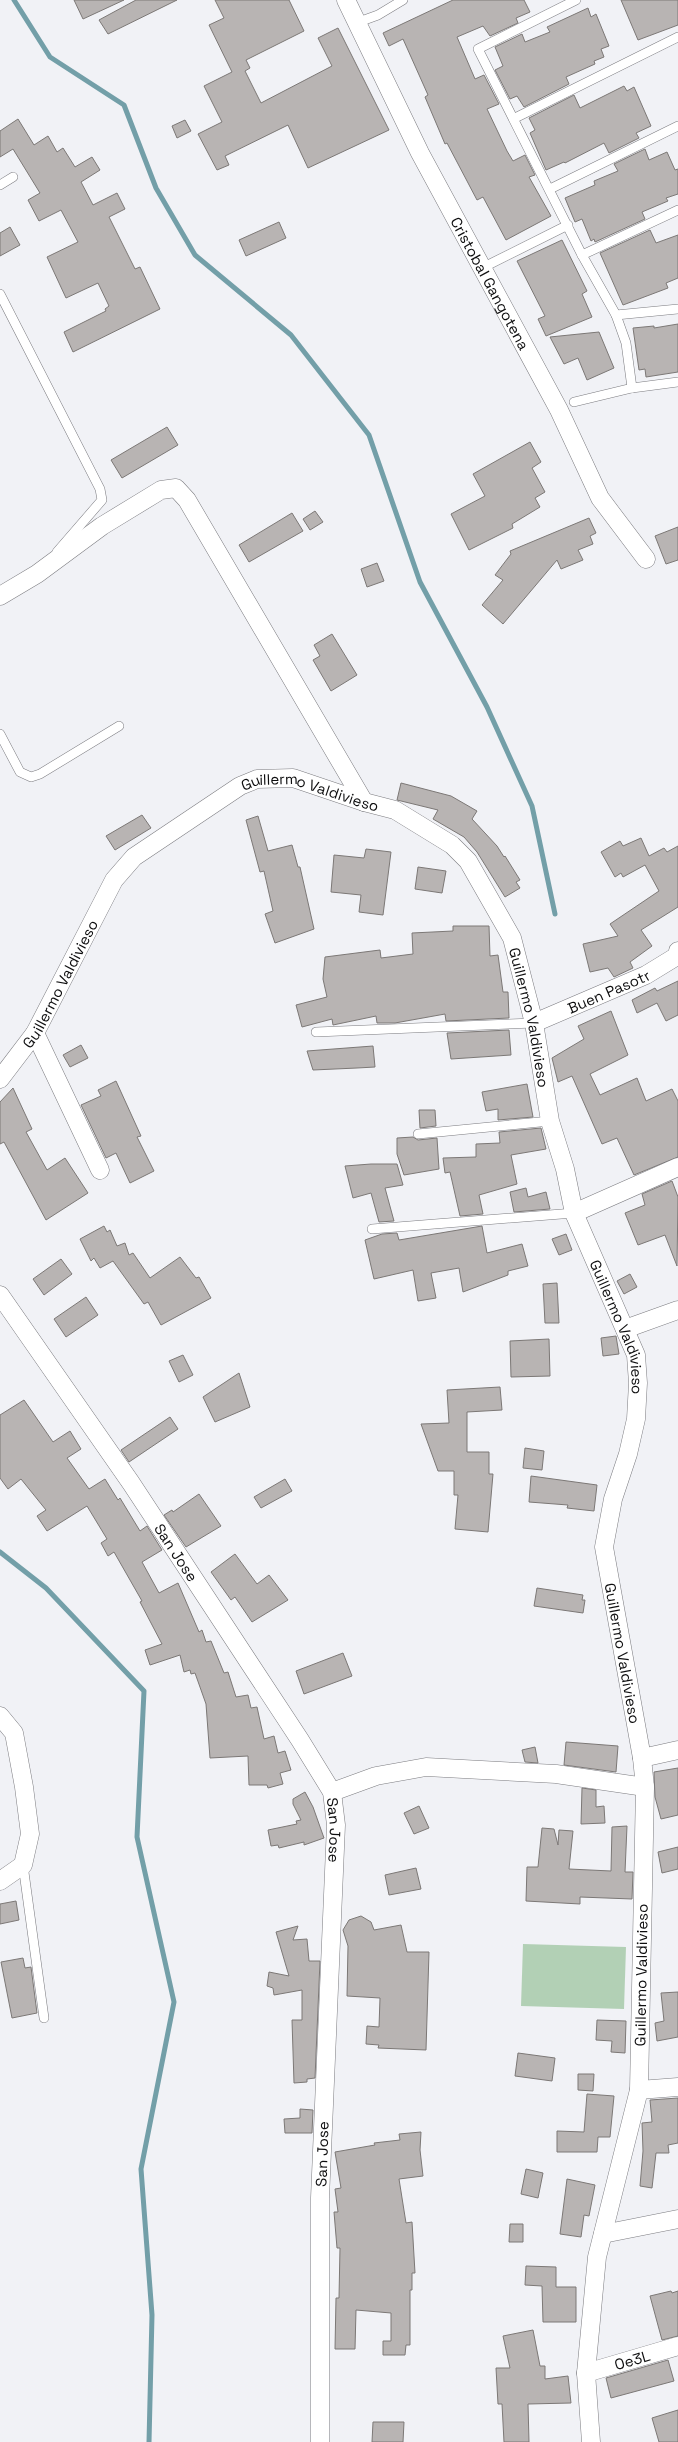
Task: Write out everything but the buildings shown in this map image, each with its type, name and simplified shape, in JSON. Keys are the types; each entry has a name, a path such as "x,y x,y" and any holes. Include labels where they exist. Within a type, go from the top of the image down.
{"street":[{"name":"Cristobal Gangotena","path":"346,0 420,153 559,410 600,498 646,559"},
{"path":"0,596 37,574 102,526 161,490 176,488 187,500 364,802"},
{"name":"Guillermo Valdivieso","path":"0,1079 35,1034 114,880 134,857 240,786 257,779 293,778 364,802 395,810 452,845 468,861 512,938 534,1024 550,1121 565,1169 574,1213 636,1355 638,1383 636,1420 628,1454 613,1499 604,1547 642,1758 645,1787 639,2090 597,2258 586,2373 591,2442"},
{"name":"Buen Pasotr","path":"534,1024 646,975 678,955"},
{"path":"35,1034 100,1170"},
{"path":"574,1213 678,1167"},
{"name":"San Jose","path":"0,1295 131,1482 300,1740 332,1792 336,1825 320,2198 320,2442"},
{"path":"625,1329 678,1310"},
{"path":"0,1716 14,1733 24,1787 30,1834 23,1865 0,1881"},
{"path":"642,1758 678,1750"},
{"path":"332,1792 376,1776 426,1767 556,1774 645,1787"},
{"path":"639,2090 678,2087"},
{"path":"603,2234 678,2219"},
{"name":"Oe3L","path":"586,2373 678,2346"}],"lane":[{"path":"356,23 378,15 403,0"},
{"path":"576,0 478,49 582,255 616,315 626,343 632,388"},
{"path":"514,118 678,37"},
{"path":"550,189 678,126"},
{"path":"0,185 13,177"},
{"path":"582,255 678,210"},
{"path":"482,268 568,225"},
{"path":"0,294 100,489 102,500 37,574"},
{"path":"616,315 678,309"},
{"path":"574,402 632,388 678,382"},
{"path":"0,734 20,772 31,777 40,774 120,726"},
{"path":"316,1032 534,1024"},
{"path":"418,1134 550,1121"},
{"path":"372,1229 574,1213"},
{"path":"23,1865 44,2018"}],"green space":[{"path":"523,1944 626,1947 624,2009 521,2006"}],"waterway":[{"path":"14,0 50,57 124,105 156,188 195,255 291,335 369,435 420,582 487,707 532,806 555,914"},
{"path":"0,1552 46,1588 144,1691 137,1837 174,2002 141,2169 152,2315 149,2442"}]}
